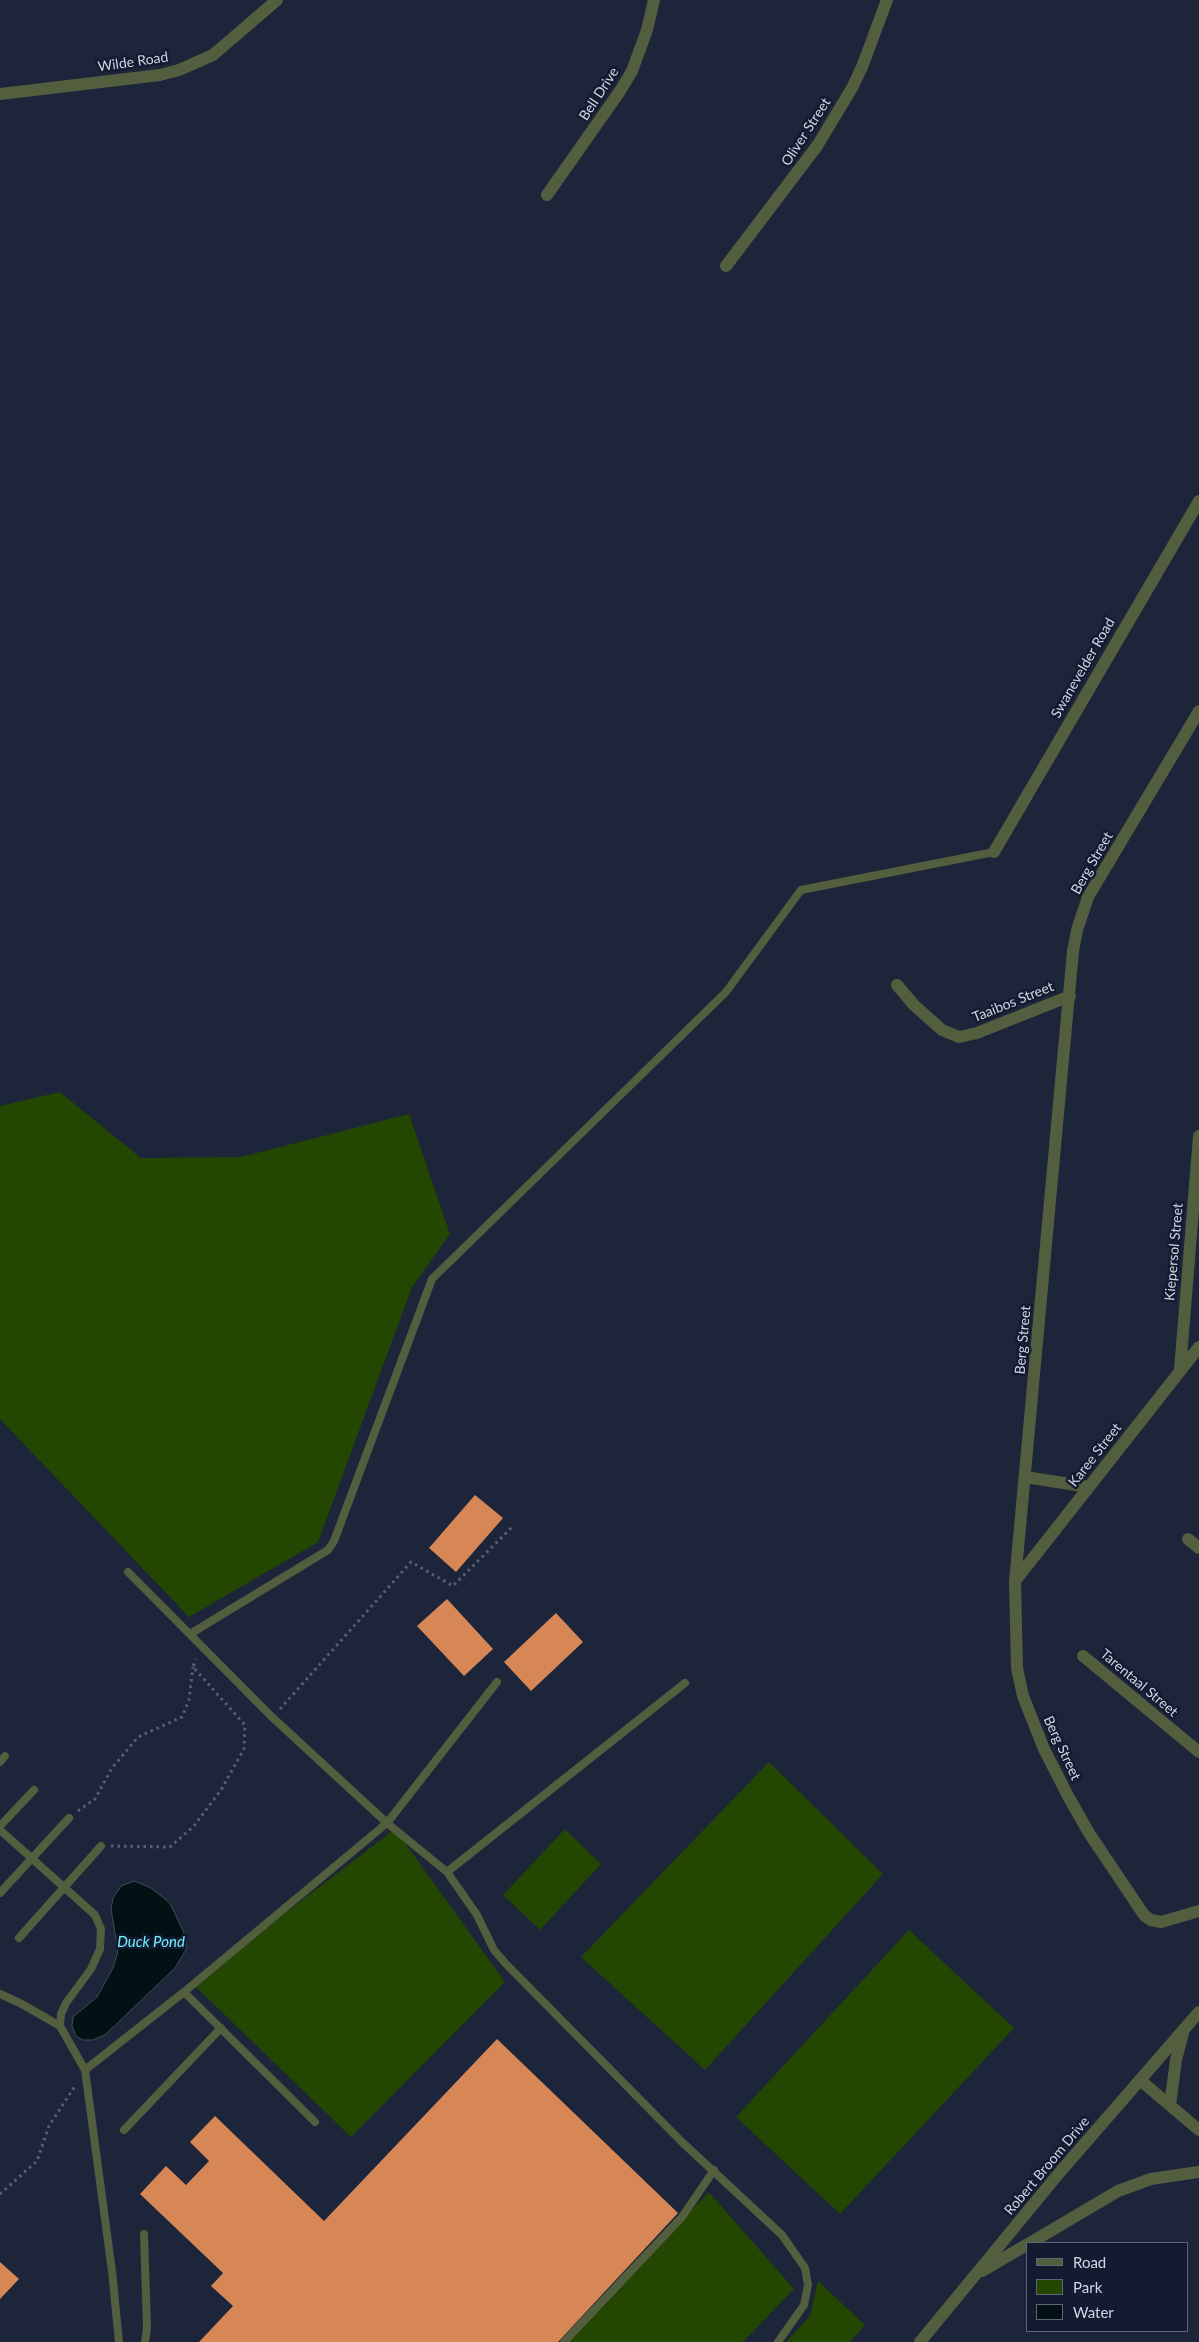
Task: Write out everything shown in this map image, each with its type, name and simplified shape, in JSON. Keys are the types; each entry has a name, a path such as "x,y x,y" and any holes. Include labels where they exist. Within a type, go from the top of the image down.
{"street":[{"name":"Wilde Road","path":"0,94 160,75 179,70 213,55 277,0"},
{"name":"Bell Drive","path":"547,195 628,78 640,51 654,0"},
{"name":"Oliver Street","path":"726,266 817,146 852,88 862,67 887,0"},
{"name":"Swanevelder Road","path":"994,852 1199,501"},
{"name":"Berg Street","path":"1199,710 1088,897 1077,930 1015,1581 1017,1668 1023,1696 1044,1749 1068,1796 1089,1833 1144,1915 1151,1920 1161,1922 1199,1911"},
{"name":"Taaibos Street","path":"897,985 942,1030 959,1037 977,1033 1070,996"},
{"name":"Kiepersol Street","path":"1180,1370 1199,1136"},
{"name":"Karee Street","path":"1015,1581 1199,1347"},
{"path":"1025,1476 1089,1487"},
{"path":"1188,1539 1199,1548"},
{"name":"Tarentaal Street","path":"1083,1656 1199,1752"},
{"name":"Robert Broom Drive","path":"920,2342 1199,2012"},
{"path":"1170,2105 1176,2060 1184,2031"},
{"path":"1140,2080 1199,2130"},
{"path":"1032,2242 1118,2191 1151,2179 1199,2172"},
{"path":"976,2274 1026,2246"}],"lane":[{"path":"190,1634 328,1550 334,1541 432,1278 726,992 801,890 994,852"},
{"path":"128,1572 272,1717 387,1823 447,1872 477,1916 494,1950 506,1964 682,2142 782,2235 805,2268 808,2285 804,2305 778,2342"},
{"path":"85,2070 184,1992 387,1823 497,1682"},
{"path":"447,1872 685,1683"},
{"path":"34,1790 0,1828 95,1914 101,1929 100,1949 91,1969 66,2003 61,2014 60,2026"},
{"path":"0,1893 68,1818"},
{"path":"19,1938 101,1846"},
{"path":"184,1992 315,2122"},
{"path":"0,1994 60,2026 85,2070 112,2271 119,2342"},
{"path":"124,2130 220,2028"},
{"path":"564,2342 682,2217 714,2170"},
{"path":"144,2234 147,2328 145,2342"}],"path":[{"path":"272,1717 411,1562 453,1586 513,1526"},
{"path":"68,1818 95,1799 112,1768 138,1736 182,1717 188,1700 193,1667 202,1646"},
{"path":"101,1846 125,1844 170,1847 194,1826 237,1766 244,1749 245,1726 193,1667"},
{"path":"0,2194 37,2161 49,2126 85,2070"}],"green space":[{"path":"60,1092 141,1158 241,1157 409,1114 450,1234 412,1287 318,1542 189,1617 0,1419 0,1106"},
{"path":"769,1762 883,1874 705,2070 581,1957"},
{"path":"395,1829 505,1982 351,2137 193,1984"},
{"path":"565,1829 601,1864 540,1930 503,1895"},
{"path":"909,1930 1014,2028 840,2214 736,2117"},
{"path":"709,2192 794,2289 743,2342 564,2342"},
{"path":"818,2281 865,2325 850,2342 786,2342 810,2316"}],"water":[{"name":"Duck Pond","path":"134,1881 151,1888 170,1903 184,1933 187,1948 175,1968 105,2035 93,2040 83,2040 76,2036 72,2026 73,2017 97,1997 113,1968 118,1951 111,1909 113,1898 121,1886"}],"building":[{"path":"475,1495 503,1518 456,1572 429,1548"},
{"path":"447,1599 493,1649 464,1676 417,1626"},
{"path":"556,1613 583,1642 531,1691 504,1662"},
{"path":"497,2039 678,2213 558,2342 199,2342 233,2306 211,2286 223,2273 140,2194 166,2166 186,2185 209,2161 190,2142 215,2116 324,2221"},
{"path":"0,2262 19,2279 0,2299"}]}
